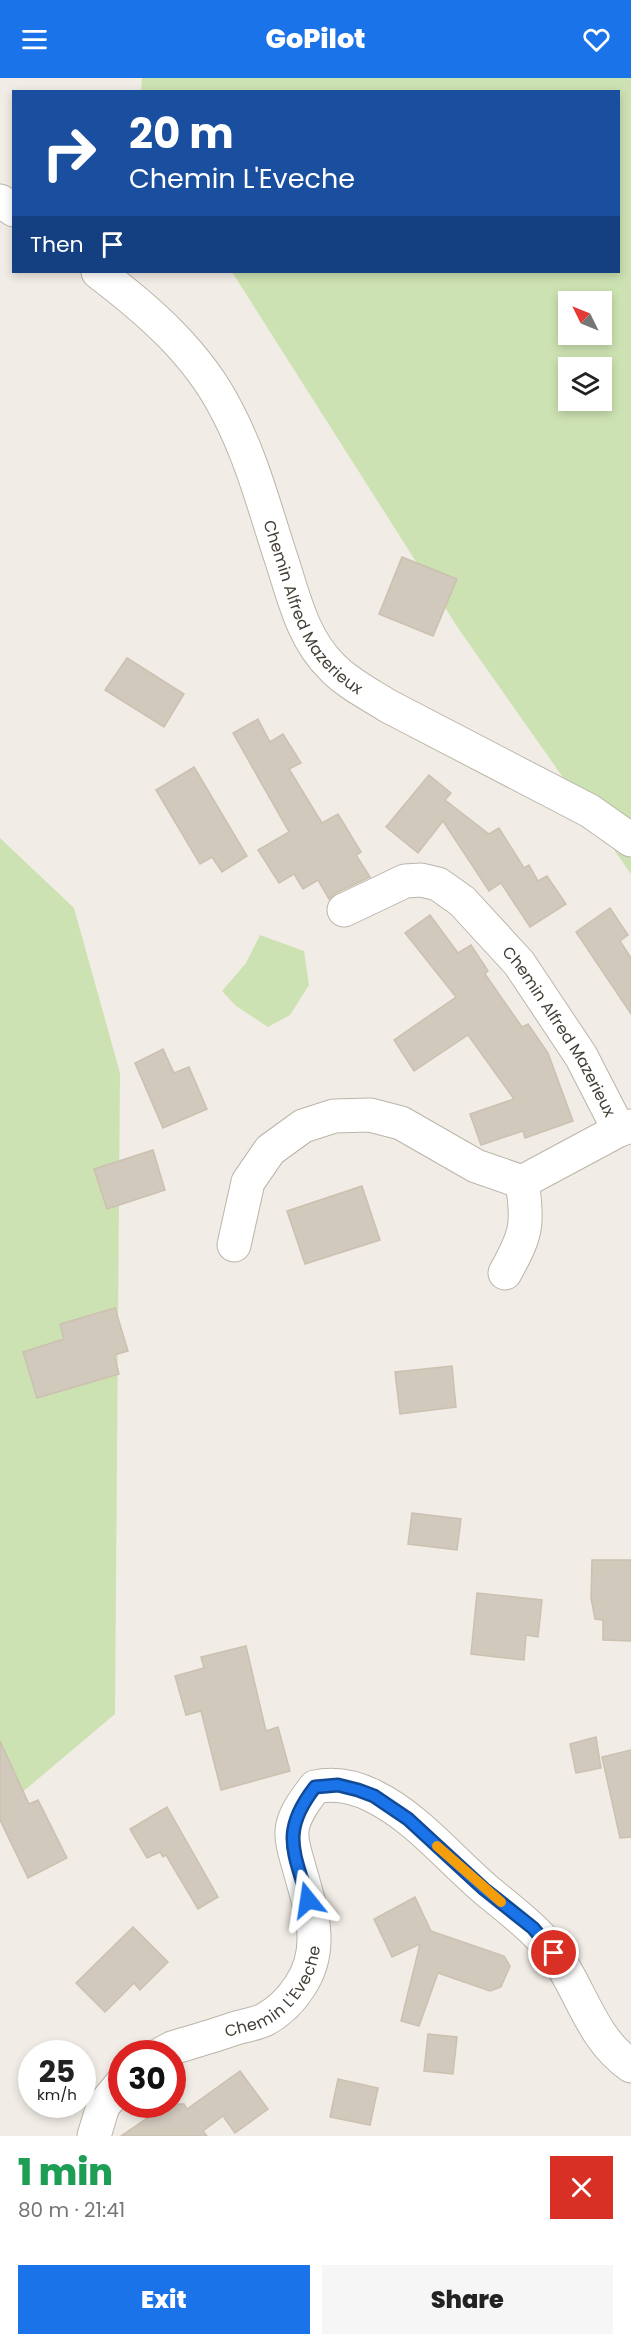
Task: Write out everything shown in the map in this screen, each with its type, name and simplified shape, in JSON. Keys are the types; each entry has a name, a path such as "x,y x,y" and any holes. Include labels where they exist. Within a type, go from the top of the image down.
{"street":[{"name":"Chemin Alfred Mazerieux","path":"99,273 144,307 175,339 203,372 226,408 245,447 299,616 313,644 332,667 359,688 388,706 590,812 631,840"},
{"name":"Chemin Alfred Mazerieux","path":"344,910 405,881 421,880 438,884 462,901 519,963 581,1056 625,1128 522,1182"},
{"path":"234,1245 248,1182 270,1150 303,1126 334,1116 370,1115 401,1123 476,1166 522,1182 527,1212 522,1242 505,1273"},
{"name":"Chemin L'Eveche","path":"186,2044 263,2021 286,2003 307,1976 314,1958 316,1941 314,1922 296,1858 292,1831 308,1796 315,1787 326,1785 358,1790 374,1796 408,1819 484,1889 533,1928 574,1982 591,2022 603,2041 631,2066"},
{"path":"94,2136 103,2106 108,2100"}],"green space":[{"path":"142,78 631,78 631,874 460,631 233,273 620,273 620,90 141,90"},
{"path":"0,838 74,908 120,1073 115,1714 0,1811"},
{"path":"260,935 304,951 309,985 290,1015 268,1027 236,1006 222,991 246,963"}],"building":[{"path":"402,557 457,579 433,636 379,614"},
{"path":"127,658 184,694 164,727 105,690"},
{"path":"258,719 270,742 283,734 301,763 289,769 322,823 338,814 361,852 356,855 370,877 336,893 329,899 318,880 303,889 294,874 279,883 258,850 289,832 233,733"},
{"path":"194,767 247,856 222,872 212,857 200,864 156,790"},
{"path":"429,775 451,793 445,800 489,834 499,828 524,868 529,865 538,881 547,876 566,904 530,927 501,883 489,891 443,821 418,853 386,827"},
{"path":"610,908 628,935 620,941 631,958 631,1014 576,932"},
{"path":"430,915 458,953 471,945 488,971 485,974 522,1027 528,1024 548,1053 573,1121 525,1138 523,1131 481,1145 470,1114 514,1099 468,1035 414,1071 394,1040 456,997 405,933"},
{"path":"163,1049 174,1073 189,1067 207,1109 163,1128 135,1063"},
{"path":"153,1150 165,1190 107,1209 94,1169"},
{"path":"362,1186 380,1240 305,1264 287,1211"},
{"path":"115,1308 128,1351 114,1355 119,1374 37,1398 23,1352 64,1339 60,1324"},
{"path":"452,1366 456,1407 400,1414 395,1372"},
{"path":"412,1513 461,1519 457,1550 408,1544"},
{"path":"592,1560 631,1560 631,1641 603,1640 603,1620 595,1619 591,1598"},
{"path":"477,1593 542,1600 538,1637 526,1635 524,1660 471,1654"},
{"path":"246,1646 266,1731 278,1727 290,1771 221,1790 201,1711 186,1715 175,1676 204,1668 201,1657"},
{"path":"596,1737 601,1768 576,1773 570,1744"},
{"path":"0,1741 29,1804 38,1800 67,1858 28,1878 0,1820"},
{"path":"631,1750 631,1837 620,1838 602,1757"},
{"path":"167,1807 218,1897 198,1909 166,1855 163,1857 160,1852 147,1858 130,1829"},
{"path":"415,1897 431,1931 504,1956 510,1966 501,1987 490,1991 438,1973 419,2026 401,2021 420,1944 392,1957 374,1919"},
{"path":"133,1927 168,1962 140,1990 134,1983 105,2012 76,1983"},
{"path":"428,2034 457,2037 453,2074 424,2071"},
{"path":"240,2071 268,2109 235,2133 223,2116 203,2131 207,2136 121,2136 147,2118 186,2118 186,2107 187,2109"},
{"path":"338,2079 378,2088 370,2125 330,2117"}],"slow traffic":[{"path":"437,1846 501,1902"}],"route":[{"path":"308,1900 296,1858 292,1831 301,1807 315,1787 338,1785 374,1796 408,1819 484,1889 533,1928 554,1953"}]}
